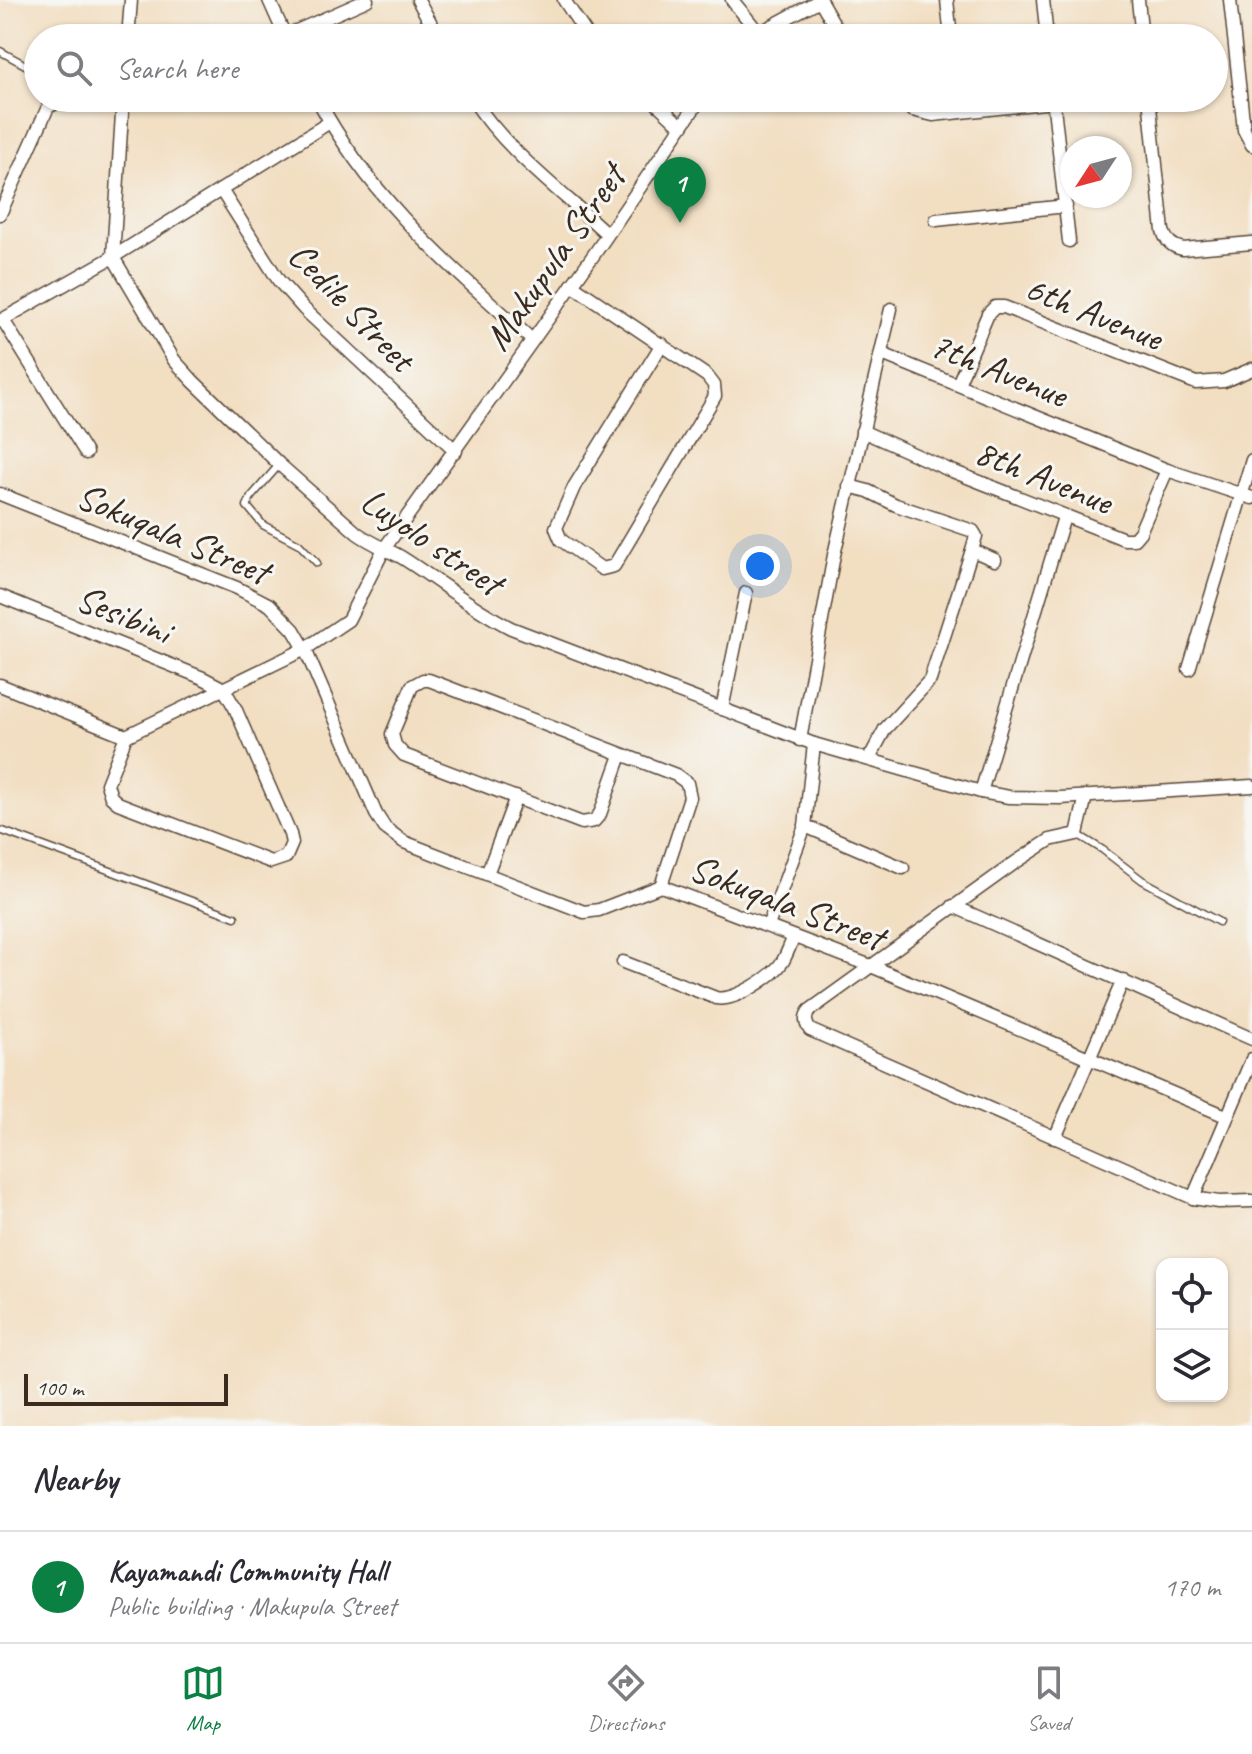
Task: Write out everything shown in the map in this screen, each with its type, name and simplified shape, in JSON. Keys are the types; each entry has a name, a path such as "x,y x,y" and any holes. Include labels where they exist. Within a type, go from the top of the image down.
{"street":[{"path":"129,24 131,0"},
{"path":"269,0 279,24"},
{"path":"314,24 367,0"},
{"path":"418,0 431,24"},
{"path":"564,0 580,24"},
{"path":"732,0 747,24"},
{"path":"775,24 820,0 834,24"},
{"path":"947,0 950,24"},
{"path":"1043,0 1046,24"},
{"path":"1138,0 1141,24"},
{"path":"1230,0 1244,130 1252,145"},
{"path":"1237,61 1252,59"},
{"path":"0,214 44,112"},
{"path":"113,257 122,112"},
{"path":"325,112 356,162 405,223 532,340"},
{"path":"483,112 516,150 607,234"},
{"path":"666,112 681,126"},
{"name":"Makupula Street","path":"126,736 305,649 348,620 384,549 456,451 691,112"},
{"path":"919,112 960,112"},
{"path":"1054,112 1060,157"},
{"path":"1150,112 1163,231 1167,240 1183,249 1252,243"},
{"path":"86,453 2,320 113,257 330,122"},
{"name":"Cedile Street","path":"221,190 279,281 304,309 456,451"},
{"path":"936,220 1060,207"},
{"path":"1066,208 1069,241"},
{"name":"Luyolo street","path":"113,257 174,360 279,464 357,533 399,556 511,628 800,740 981,792 1009,797 1086,796 1252,786"},
{"path":"572,285 662,344 707,376 714,385 715,396 614,566 602,569 561,540 556,528 574,487 662,344"},
{"name":"6th Avenue","path":"958,384 988,314 995,307 1004,307 1196,383 1224,381 1252,369"},
{"path":"882,354 891,309"},
{"name":"7th Avenue","path":"800,740 849,486 882,354 1167,470 1247,497"},
{"name":"8th Avenue","path":"862,431 1115,537 1134,539 1140,532 1167,470"},
{"path":"1189,669 1247,497 1252,460"},
{"path":"849,486 973,531 976,536 930,680 885,729 869,759"},
{"name":"Sokuqala Street","path":"0,494 253,595 281,615 305,649 376,814 385,828 404,842 584,912 599,910 661,886 871,966 1226,1116"},
{"path":"981,792 1064,517"},
{"path":"972,550 995,560"},
{"path":"722,709 746,593"},
{"name":"Sesibini","path":"0,596 144,653 224,689"},
{"path":"621,755 600,814 594,821 582,823 399,751 392,734 412,686 429,680 676,775 687,783 690,797 661,886"},
{"path":"0,685 126,736 107,784 111,797 118,803 271,862 280,861 290,851 290,834 224,689"},
{"path":"768,926 805,826 814,744"},
{"path":"1086,796 1077,834 1038,846 810,1010 805,1020 810,1030 1193,1198 1209,1202 1252,1201"},
{"path":"487,874 516,797"},
{"path":"805,826 903,868"},
{"path":"953,906 1252,1039"},
{"path":"623,962 716,998 729,999 782,964 794,937"},
{"path":"1055,1138 1123,980"},
{"path":"1193,1198 1252,1059"}],"lane":[{"path":"0,51 24,64"},
{"path":"279,464 247,506 263,525 299,544 317,563"},
{"path":"0,830 235,917"},
{"path":"1077,834 1142,880 1219,922"}],"place":[{"name":"Kayamandi Community Hall","path":"680,223"}]}
